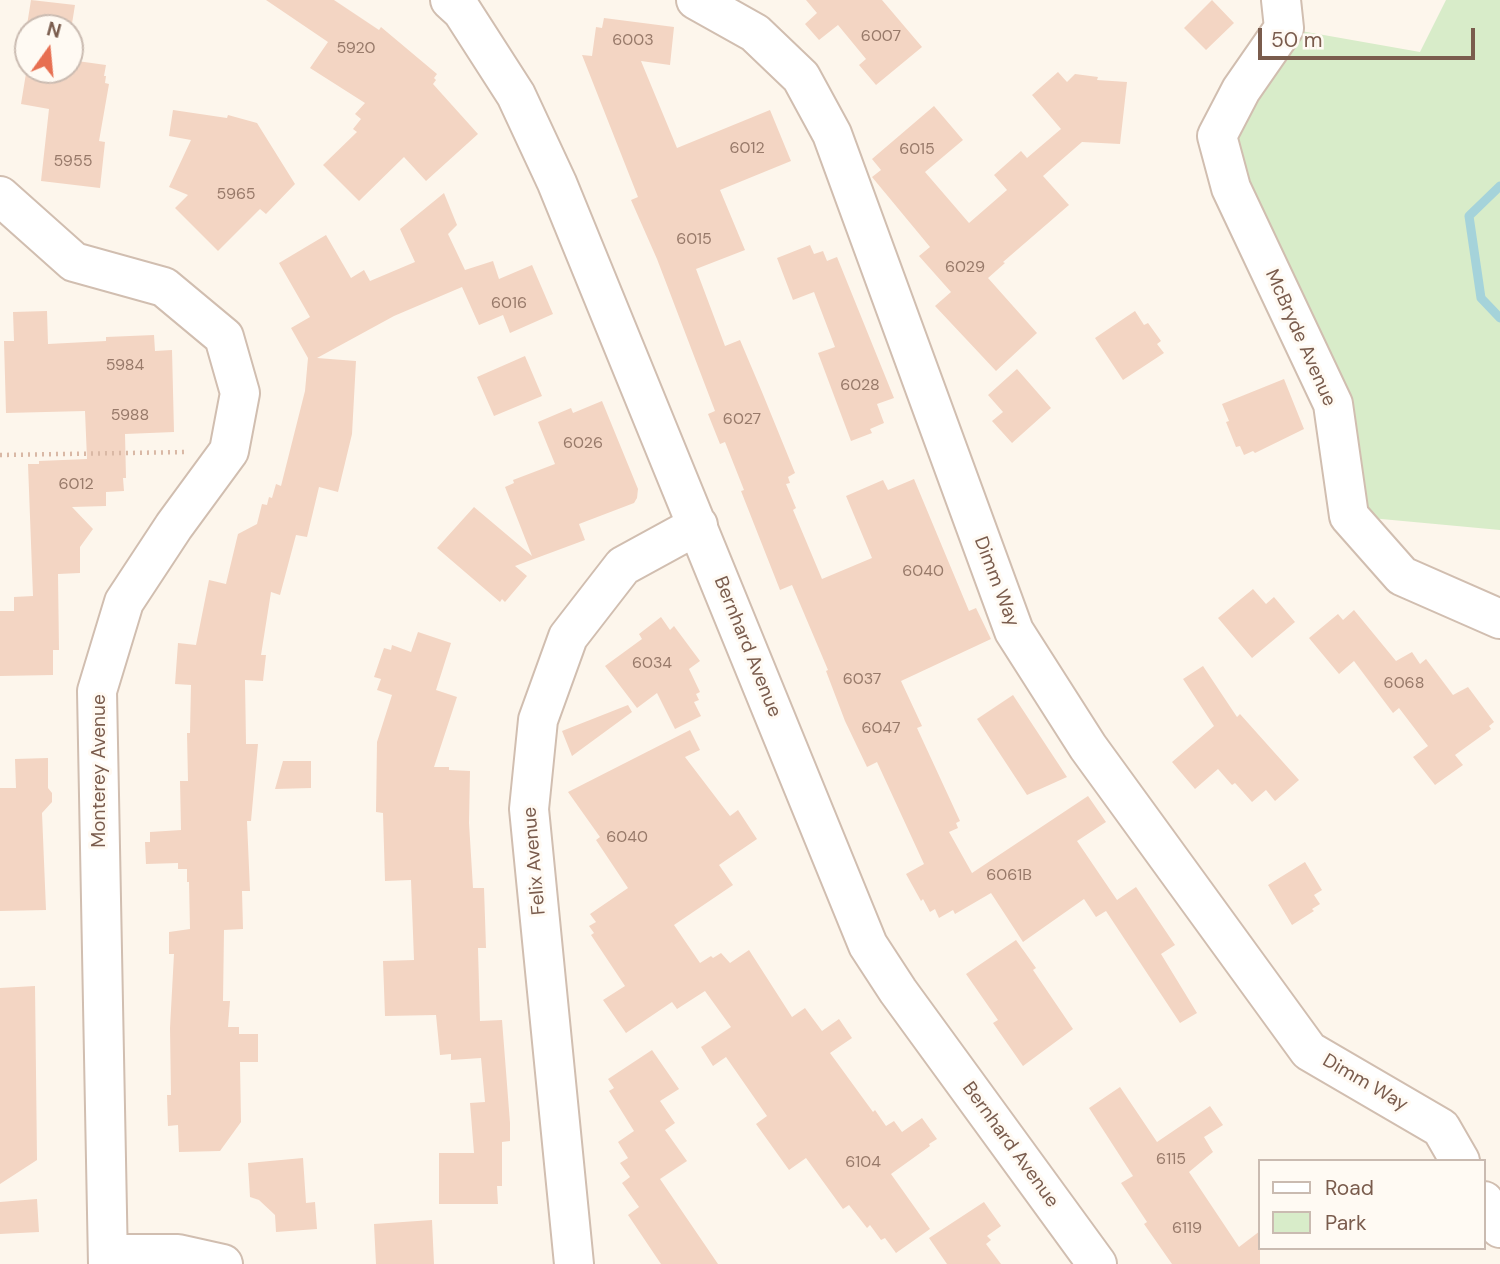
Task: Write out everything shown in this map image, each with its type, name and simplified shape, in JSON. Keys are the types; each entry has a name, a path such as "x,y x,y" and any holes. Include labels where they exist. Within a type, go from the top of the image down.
{"street":[{"name":"Dimm Way","path":"696,0 755,33 801,77 832,134 1014,631 1088,747 1309,1051 1441,1128 1460,1159"},
{"name":"McBryde Avenue","path":"1282,0 1284,29 1241,90 1217,136 1231,188 1333,404 1349,516 1402,576 1500,619"},
{"name":"Bernhard Avenue","path":"462,4 516,94 557,183 868,945 898,991 1097,1264"},
{"name":"Monterey Avenue","path":"0,196 74,262 164,287 225,337 240,393 229,451 174,526 124,602 97,691 108,1259"},
{"name":"Felix Avenue","path":"574,1264 529,808 538,720 568,637 623,566 698,525"},
{"path":"1486,1204 1500,1228"},
{"path":"108,1259 178,1254 223,1264"}],"path":[{"path":"0,455 229,451"}],"green space":[{"path":"1446,0 1500,0 1500,530 1349,516 1333,404 1231,188 1241,90 1284,28 1420,52"}],"building":[{"path":"31,0 75,5 74,14 29,14"},
{"path":"266,0 334,0 379,30 381,27 437,74 433,84 478,134 426,181 404,157 359,201 323,165 357,132 353,129 361,119 355,114 365,103 310,68 328,42"},
{"path":"806,0 882,0 922,47 876,85 859,65 866,59 838,25 819,40 805,24 817,13"},
{"path":"1212,0 1234,23 1206,50 1184,28"},
{"path":"604,18 674,27 670,65 641,61 677,148 770,110 791,161 720,190 745,250 696,269 725,346 740,340 795,473 788,477 790,483 786,484 796,508 793,510 822,579 872,558 846,496 883,480 888,490 914,479 969,611 976,608 991,639 901,681 922,726 917,728 960,821 956,823 958,828 949,832 972,873 1088,796 1106,822 1077,841 1117,900 1136,887 1175,945 1161,954 1197,1013 1180,1023 1106,911 1096,917 1084,899 1023,942 991,893 955,914 953,910 939,918 935,909 930,912 923,899 921,901 906,874 924,864 877,762 867,767 845,721 826,671 828,670 792,585 780,590 725,442 720,444 708,414 715,411 657,259 631,200 638,197 582,55 592,56 596,27 602,28"},
{"path":"84,62 106,65 105,83 109,84 99,141 105,142 100,188 41,181 49,109 21,104 24,84 84,84"},
{"path":"1058,72 1067,82 1075,74 1098,77 1097,80 1127,82 1120,144 1082,142 1043,176 1069,205 988,278 1037,333 996,371 935,306 951,292 919,256 930,247 872,177 881,170 872,159 934,106 963,140 925,172 969,223 1007,190 994,175 1021,151 1027,158 1061,129 1032,95"},
{"path":"173,110 227,118 228,115 257,123 295,184 266,214 260,209 218,251 175,208 188,195 169,187 191,140 169,136"},
{"path":"444,193 457,225 448,234 465,270 493,261 499,279 532,265 553,314 510,333 503,315 479,325 462,287 394,316 317,358 356,361 352,434 338,492 319,487 307,537 296,535 280,595 271,592 261,655 266,655 263,681 245,680 246,744 258,744 251,821 247,821 250,891 242,891 243,929 224,930 223,1001 230,1001 228,1027 239,1027 239,1034 258,1034 258,1062 240,1062 241,1122 220,1151 179,1152 178,1125 168,1126 174,954 169,954 169,932 190,929 189,882 187,869 178,869 178,863 146,864 145,842 150,842 150,832 181,830 180,781 188,781 187,733 190,733 191,685 175,684 178,643 196,645 209,580 226,584 238,534 257,524 262,504 267,505 269,497 272,498 276,484 281,486 305,391 308,358 291,328 310,317 279,263 326,235 351,278 364,270 370,281 415,262 400,229"},
{"path":"810,245 814,254 823,251 827,261 837,257 894,398 877,404 884,423 870,429 872,433 851,441 818,353 835,347 814,292 793,300 777,258"},
{"path":"47,311 48,344 154,335 155,351 172,350 174,432 125,434 124,491 106,492 106,506 72,507 93,529 80,547 80,573 58,574 59,650 53,650 53,675 0,676 0,611 14,611 14,597 33,596 28,464 87,459 85,411 6,413 4,341 14,341 13,312"},
{"path":"1135,311 1144,325 1148,323 1161,341 1157,344 1164,353 1123,380 1095,338"},
{"path":"525,356 542,396 494,416 477,377"},
{"path":"1017,369 1051,408 1012,443 992,421 1003,412 988,395"},
{"path":"1284,379 1304,429 1255,453 1253,451 1244,455 1240,446 1236,447 1222,404"},
{"path":"602,401 638,489 637,498 634,503 579,524 585,540 515,566 527,576 505,602 502,599 500,602 437,548 474,507 532,556 505,487 514,483 513,480 555,464 538,422 571,408 573,413"},
{"path":"1253,589 1266,604 1274,597 1295,622 1252,658 1218,618"},
{"path":"1354,610 1396,661 1412,652 1420,664 1426,659 1453,695 1468,687 1494,722 1489,726 1491,729 1455,755 1463,765 1435,785 1413,757 1428,746 1399,708 1393,713 1354,661 1339,674 1309,638 1338,614 1343,620"},
{"path":"661,617 670,630 674,626 700,661 689,669 700,692 696,694 699,700 694,702 701,716 675,729 657,693 637,708 605,666 642,639 639,634"},
{"path":"418,632 451,643 436,690 457,697 434,767 470,771 469,823 473,888 484,888 486,948 478,948 480,1021 502,1020 510,1123 510,1141 502,1142 502,1186 497,1186 498,1204 439,1204 439,1153 474,1153 470,1103 485,1102 481,1058 451,1060 451,1054 440,1055 436,1015 385,1016 383,961 414,960 411,880 385,881 383,813 376,812 377,742 392,695 377,690 381,679 374,677 384,648 391,650 392,645 411,652"},
{"path":"1203,666 1237,717 1240,714 1299,780 1275,801 1266,790 1252,802 1218,769 1195,789 1172,762 1214,726 1183,679"},
{"path":"1013,695 1067,777 1027,795 977,719"},
{"path":"628,705 632,712 572,756 562,731"},
{"path":"690,730 700,750 685,757 730,816 738,810 757,839 719,865 733,885 674,925 700,963 721,953 730,963 749,950 792,1017 805,1008 822,1031 839,1019 852,1038 830,1053 873,1112 875,1110 886,1126 894,1121 902,1132 922,1118 937,1139 891,1174 930,1229 896,1253 885,1238 881,1240 870,1225 867,1228 849,1205 843,1209 806,1158 789,1170 756,1124 767,1116 726,1057 713,1066 701,1047 731,1027 705,991 677,1009 672,1002 626,1033 603,1000 625,986 591,935 594,933 589,926 596,922 590,914 628,888 596,840 600,837 568,792"},
{"path":"48,758 48,788 52,793 52,802 42,813 46,910 0,911 0,788 16,788 15,759"},
{"path":"283,761 311,761 311,788 275,789"},
{"path":"1305,862 1322,890 1314,895 1320,904 1292,925 1268,885"},
{"path":"1016,940 1073,1029 1023,1066 993,1023 998,1020 966,974"},
{"path":"35,986 37,1160 0,1184 0,988"},
{"path":"652,1050 679,1089 660,1101 675,1123 665,1130 687,1161 660,1179 718,1264 661,1264 628,1215 639,1207 622,1183 630,1177 620,1163 628,1158 618,1142 634,1131 609,1091 614,1088 608,1079"},
{"path":"1120,1087 1157,1142 1210,1106 1223,1125 1204,1137 1213,1152 1189,1172 1239,1247 1258,1233 1260,1264 1172,1264 1144,1224 1147,1222 1121,1183 1133,1176 1089,1108"},
{"path":"303,1158 306,1203 315,1202 317,1229 276,1232 275,1215 259,1200 250,1197 248,1163"},
{"path":"37,1199 39,1232 0,1234 0,1202"},
{"path":"984,1202 1001,1226 987,1236 991,1240 986,1244 1001,1264 947,1264 929,1238"},
{"path":"432,1220 434,1264 376,1264 374,1224"}],"waterway":[{"path":"1500,186 1469,216 1481,298 1500,318"}]}
